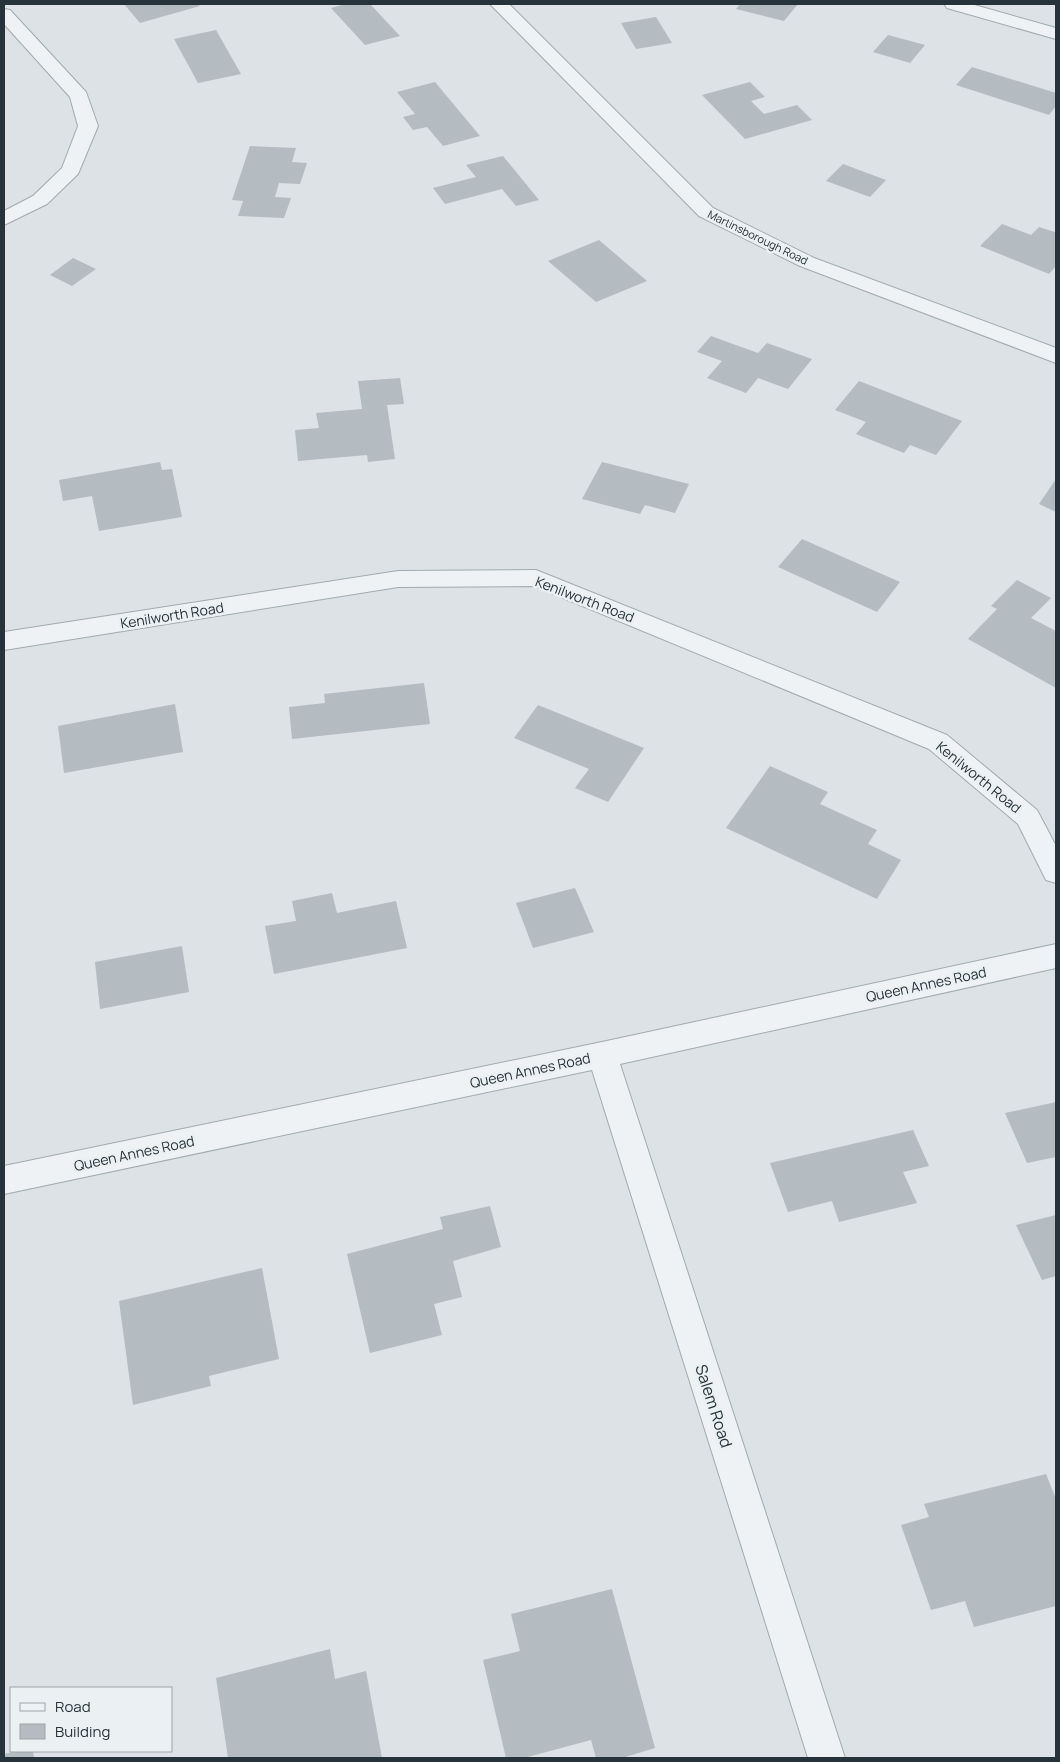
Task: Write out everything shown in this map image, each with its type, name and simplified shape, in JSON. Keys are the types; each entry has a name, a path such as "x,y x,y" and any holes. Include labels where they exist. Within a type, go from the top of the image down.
{"street":[{"path":"953,4 1056,34"},
{"name":"Martinsborough Road","path":"509,5 706,212 807,262 1056,356"},
{"path":"4,14 79,96 88,126 71,170 40,200 4,219"},
{"name":"Kenilworth Road","path":"4,641 398,579 536,578 938,742 1028,816 1056,872"},
{"name":"Queen Annes Road","path":"4,1180 602,1055 1056,956"},
{"name":"Salem Road","path":"602,1055 827,1758"}],"building":[{"path":"124,4 197,4 200,6 140,23"},
{"path":"346,4 370,4 400,36 365,45 331,8"},
{"path":"740,4 798,4 784,21 736,9"},
{"path":"656,17 672,43 636,49 621,23"},
{"path":"216,30 241,74 198,83 174,39"},
{"path":"888,35 925,45 910,63 873,52"},
{"path":"972,67 1056,93 1056,106 1049,115 956,85"},
{"path":"435,82 480,136 443,146 427,127 413,130 403,117 415,114 397,92"},
{"path":"750,82 765,97 751,101 764,114 797,105 812,120 745,139 702,95"},
{"path":"250,146 296,148 292,162 307,163 300,184 279,183 275,197 291,198 284,218 238,216 243,201 232,200"},
{"path":"503,156 539,200 516,206 502,189 445,204 433,188 476,177 466,165"},
{"path":"843,164 886,180 870,197 826,181"},
{"path":"1002,224 1031,235 1039,227 1056,231 1056,266 1049,274 980,246"},
{"path":"599,240 647,281 596,302 548,261"},
{"path":"73,258 96,269 72,286 50,275"},
{"path":"711,336 758,353 767,343 812,359 788,389 758,378 746,393 707,378 722,361 697,352"},
{"path":"400,378 404,404 387,405 395,459 368,462 367,455 298,461 295,430 319,428 316,413 362,409 358,381"},
{"path":"859,381 962,421 936,455 910,445 904,453 856,434 866,422 835,410"},
{"path":"160,462 162,470 172,469 182,517 99,531 92,496 63,501 59,480"},
{"path":"602,462 689,484 675,513 645,505 640,514 582,499"},
{"path":"1056,479 1056,512 1039,504"},
{"path":"802,539 900,582 877,612 778,567"},
{"path":"1017,580 1051,598 1031,618 1056,631 1056,688 968,639 997,609 991,606"},
{"path":"424,683 430,724 292,739 289,707 325,703 324,694"},
{"path":"175,704 183,752 64,773 58,726"},
{"path":"538,705 644,748 608,802 575,788 589,769 514,738"},
{"path":"770,766 828,792 820,804 877,830 868,844 901,860 877,899 726,828"},
{"path":"575,888 594,932 533,948 516,903"},
{"path":"332,893 337,913 396,901 407,948 274,974 265,926 296,921 292,901"},
{"path":"182,946 189,992 100,1009 95,962"},
{"path":"1056,1102 1056,1157 1027,1163 1005,1113"},
{"path":"913,1130 929,1166 903,1172 917,1203 839,1222 832,1201 788,1212 770,1163"},
{"path":"490,1206 501,1247 453,1261 462,1297 434,1304 442,1335 370,1353 347,1254 443,1229 440,1217"},
{"path":"1056,1215 1056,1276 1042,1280 1016,1225"},
{"path":"262,1268 279,1359 209,1376 211,1386 133,1405 119,1301"},
{"path":"1046,1474 1056,1499 1056,1606 974,1627 965,1601 931,1610 901,1525 929,1517 924,1504"},
{"path":"612,1589 655,1748 622,1758 596,1758 591,1740 524,1758 506,1758 483,1660 520,1651 511,1614"},
{"path":"330,1649 335,1679 366,1671 382,1758 228,1758 216,1678"},
{"path":"33,1752 34,1758 4,1758 4,1754"}]}
